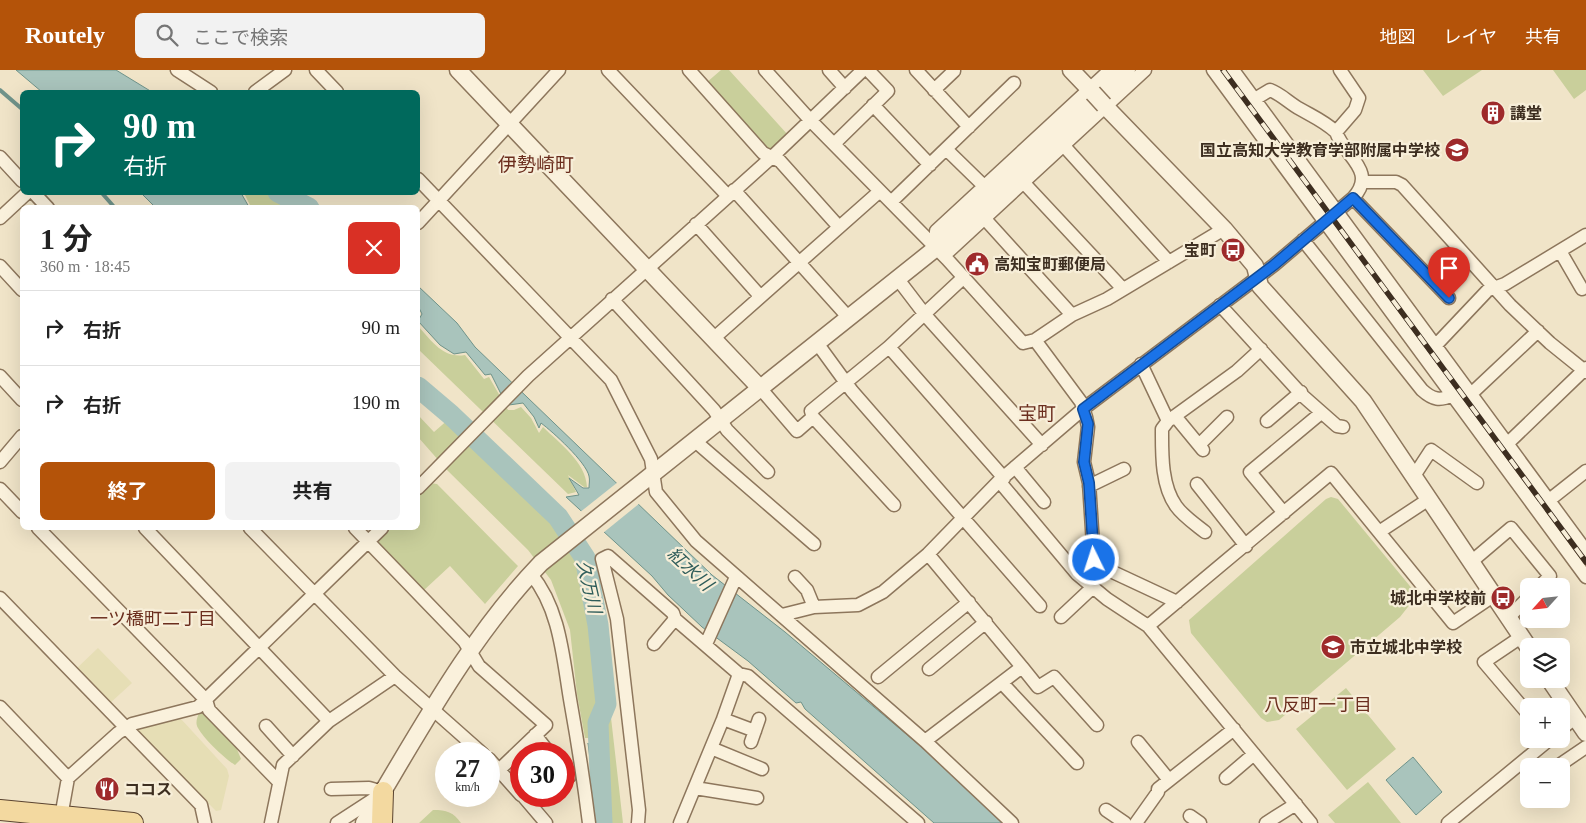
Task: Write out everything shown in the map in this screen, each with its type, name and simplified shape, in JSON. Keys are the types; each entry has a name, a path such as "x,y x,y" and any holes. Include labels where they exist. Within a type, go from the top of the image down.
{"main road":[{"path":"382,823 383,792"},
{"path":"0,810 65,819 133,823"}],"street":[{"path":"177,70 208,90"},
{"path":"258,90 285,70"},
{"path":"316,70 335,90"},
{"path":"458,70 714,338 797,431 813,417"},
{"path":"420,222 559,70"},
{"path":"608,70 799,262 848,318"},
{"path":"689,70 763,152 780,161 839,227"},
{"path":"765,70 811,121 964,277 1023,343 1036,340 1072,315 1123,290 1224,229"},
{"path":"829,70 845,88"},
{"path":"420,486 525,380 646,268 772,157 864,70"},
{"path":"834,144 888,91 868,70"},
{"path":"916,70 969,127"},
{"path":"1071,70 1224,229 1255,266 1260,286 1363,401 1522,638"},
{"path":"936,248 949,251 1064,146 1098,98 1110,70"},
{"path":"364,823 470,652 507,601 532,573 629,492 936,248 1127,70"},
{"path":"936,248 936,232 985,187 1098,98 1145,70"},
{"path":"1213,70 1586,577"},
{"path":"1233,70 1586,551"},
{"path":"1336,132 1355,110 1359,102 1358,93 1340,70"},
{"path":"934,90 954,71"},
{"path":"891,202 1014,83"},
{"path":"782,615 814,606 864,603 895,583 928,554 1001,479 1083,409 1258,277 1353,198 1361,189 1361,170 1336,132 1316,115 1300,109 1270,90 1255,99"},
{"path":"873,105 930,165"},
{"path":"1064,146 1169,262"},
{"path":"946,149 985,187"},
{"path":"0,157 20,179"},
{"path":"420,181 610,380 651,459 656,492 696,542 734,583 782,615 925,741 1012,823"},
{"path":"1362,182 1396,182 1402,186 1493,288 1538,331 1585,370 1506,444"},
{"path":"1024,183 1123,290"},
{"path":"714,338 880,191"},
{"path":"0,218 25,195"},
{"path":"37,195 45,205"},
{"path":"1353,198 1449,298"},
{"path":"985,219 1072,315"},
{"path":"696,224 760,296"},
{"path":"1436,345 1488,290 1505,284 1586,235"},
{"path":"1303,240 1422,390 1436,400 1443,400 1453,395"},
{"path":"1560,251 1582,289"},
{"path":"0,266 20,288"},
{"path":"894,505 813,417 811,411 888,347 964,277"},
{"path":"897,278 925,314 1042,445"},
{"path":"612,300 768,472"},
{"path":"1220,305 1321,412 1337,426 1343,427"},
{"path":"1471,394 1538,331"},
{"path":"1036,340 1081,402 1088,424 1084,462 1089,486 1094,560 1102,567 1177,602"},
{"path":"817,343 847,382 1040,606"},
{"path":"888,347 1001,479 1076,574 1107,599 1148,626 1311,823"},
{"path":"1205,532 1177,508 1166,481 1162,453 1162,428 1172,418 1237,370 1260,349"},
{"path":"1141,364 1172,418 1201,448 1227,417"},
{"path":"0,376 20,398"},
{"path":"1267,421 1301,392"},
{"path":"1284,513 1250,472 1321,412"},
{"path":"0,462 20,438"},
{"path":"695,441 814,544"},
{"path":"1414,476 1431,450 1477,483"},
{"path":"1016,468 1044,502"},
{"path":"1089,486 1124,469"},
{"path":"1536,509 1586,471"},
{"path":"1148,626 1331,473 1452,623 1493,596"},
{"path":"1197,484 1246,546"},
{"path":"0,489 20,510"},
{"path":"1378,532 1429,499"},
{"path":"1471,562 1512,528 1550,576 1548,578"},
{"path":"40,530 206,700 209,710 279,782"},
{"path":"147,530 329,721"},
{"path":"252,530 395,676 469,742"},
{"path":"65,819 68,778 124,728 198,707 315,594 362,532 464,641 479,666 546,725 500,769"},
{"path":"928,554 1038,687 1054,677 1097,726"},
{"path":"638,823 639,810 620,639 613,599 602,559 608,556 673,613 675,619 708,641 739,674 748,676 918,823"},
{"path":"532,573 548,600 559,633 589,823"},
{"path":"795,577 807,590 814,606"},
{"path":"708,641 734,583"},
{"path":"1062,617 1092,588"},
{"path":"0,598 124,728 201,805 205,823"},
{"path":"878,677 969,602"},
{"path":"1508,618 1520,606"},
{"path":"654,644 675,619"},
{"path":"929,669 986,622"},
{"path":"1520,645 1484,662 1520,704"},
{"path":"925,741 1022,667"},
{"path":"680,823 724,718 739,674"},
{"path":"271,823 283,765 329,721 395,676"},
{"path":"1002,683 1077,763"},
{"path":"1555,688 1586,733"},
{"path":"0,707 68,778"},
{"path":"724,718 755,731"},
{"path":"1570,723 1576,718"},
{"path":"266,726 293,756"},
{"path":"1136,823 1158,792 1158,789 1234,729"},
{"path":"535,735 541,742"},
{"path":"1138,742 1169,780"},
{"path":"1570,758 1586,747"},
{"path":"711,748 762,769"},
{"path":"1456,821 1540,748"},
{"path":"1226,778 1254,754"},
{"path":"500,771 510,782"},
{"path":"331,789 369,788 383,792"},
{"path":"695,788 757,798"},
{"path":"337,823 358,811 383,792"},
{"path":"1266,823 1296,804"},
{"path":"532,807 546,823"},
{"path":"1106,810 1125,823"}],"shaded area":[{"path":"98,648 132,683 109,704 76,669"},
{"path":"181,719 227,769 229,776 221,810 216,811 136,730 137,728"}],"green space":[{"path":"721,70 729,70 788,135 771,151 766,150 706,83"},
{"path":"1423,70 1482,70 1443,96"},
{"path":"1553,70 1586,70 1586,90 1574,99"},
{"path":"245,195 291,195 304,205 250,205"},
{"path":"420,328 444,351 450,354 465,355 484,379 489,377 508,410 521,407 531,418 539,433 543,427 564,446 582,469 587,487 584,487 568,475 576,492 568,494 420,351"},
{"path":"420,417 434,432 450,418 543,511 551,513 583,565 601,697 597,715 597,753 593,751 588,738 585,738 577,694 570,630 551,580 528,550 447,470 420,439"},
{"path":"430,483 437,484 518,566 485,604 450,566 423,591 379,545 379,540 388,530 420,530 420,495"},
{"path":"1331,497 1338,499 1414,591 1415,598 1400,617 1279,720 1267,722 1261,718 1191,633 1189,620 1326,499"},
{"path":"1346,688 1396,749 1347,790 1296,729"},
{"path":"609,700 623,823 609,823 604,762 600,747 601,731"},
{"path":"204,711 234,742 241,759 235,765 215,748 198,728 196,722 199,713"},
{"path":"1368,782 1401,823 1335,823 1328,815"},
{"path":"433,810 449,812 461,823 419,823"}],"water":[{"path":"16,70 116,70 149,90 40,90"},
{"path":"143,195 242,195 248,205 153,205"},
{"path":"420,288 457,323 475,347 712,575 785,632 931,755 1005,823 934,823 805,709 801,702 796,703 748,661 702,627 668,595 652,576 566,497 579,495 569,478 583,488 589,488 587,470 576,455 541,423 539,428 534,417 523,403 509,405 491,374 485,375 466,352 454,354 440,345 420,323 422,314 420,310"},
{"path":"588,743 592,751 603,761 607,823 598,823"},
{"path":"1413,757 1442,792 1416,815 1386,780"}],"pier":[{"path":"618,482 640,503 603,533 579,513"}],"waterway":[{"path":"0,90 20,107"},
{"path":"104,195 112,205"},
{"name":"紅水川","path":"284,195 303,205"},
{"name":"久万川","path":"420,389 451,415 558,517 585,558 598,625 606,704 598,723 602,823"}],"railway":[{"path":"1223,70 1586,562"}],"place":[{"name":"講堂","path":"1493,113"},
{"name":"国立高知大学教育学部附属中学校","path":"1457,150"},
{"name":"宝町","path":"1233,250"},
{"name":"高知宝町郵便局","path":"977,264"},
{"name":"城北中学校前","path":"1503,598"},
{"name":"市立城北中学校","path":"1333,647"},
{"name":"ココス","path":"107,789"}],"district":[{"name":"伊勢崎町","path":"536,164"},
{"name":"宝町","path":"1037,413"},
{"name":"一ツ橋町二丁目","path":"153,619"},
{"name":"八反町一丁目","path":"1318,705"}],"route":[{"path":"1094,560 1089,483 1084,466 1088,424 1083,409 1274,265 1353,198 1449,298"}]}
